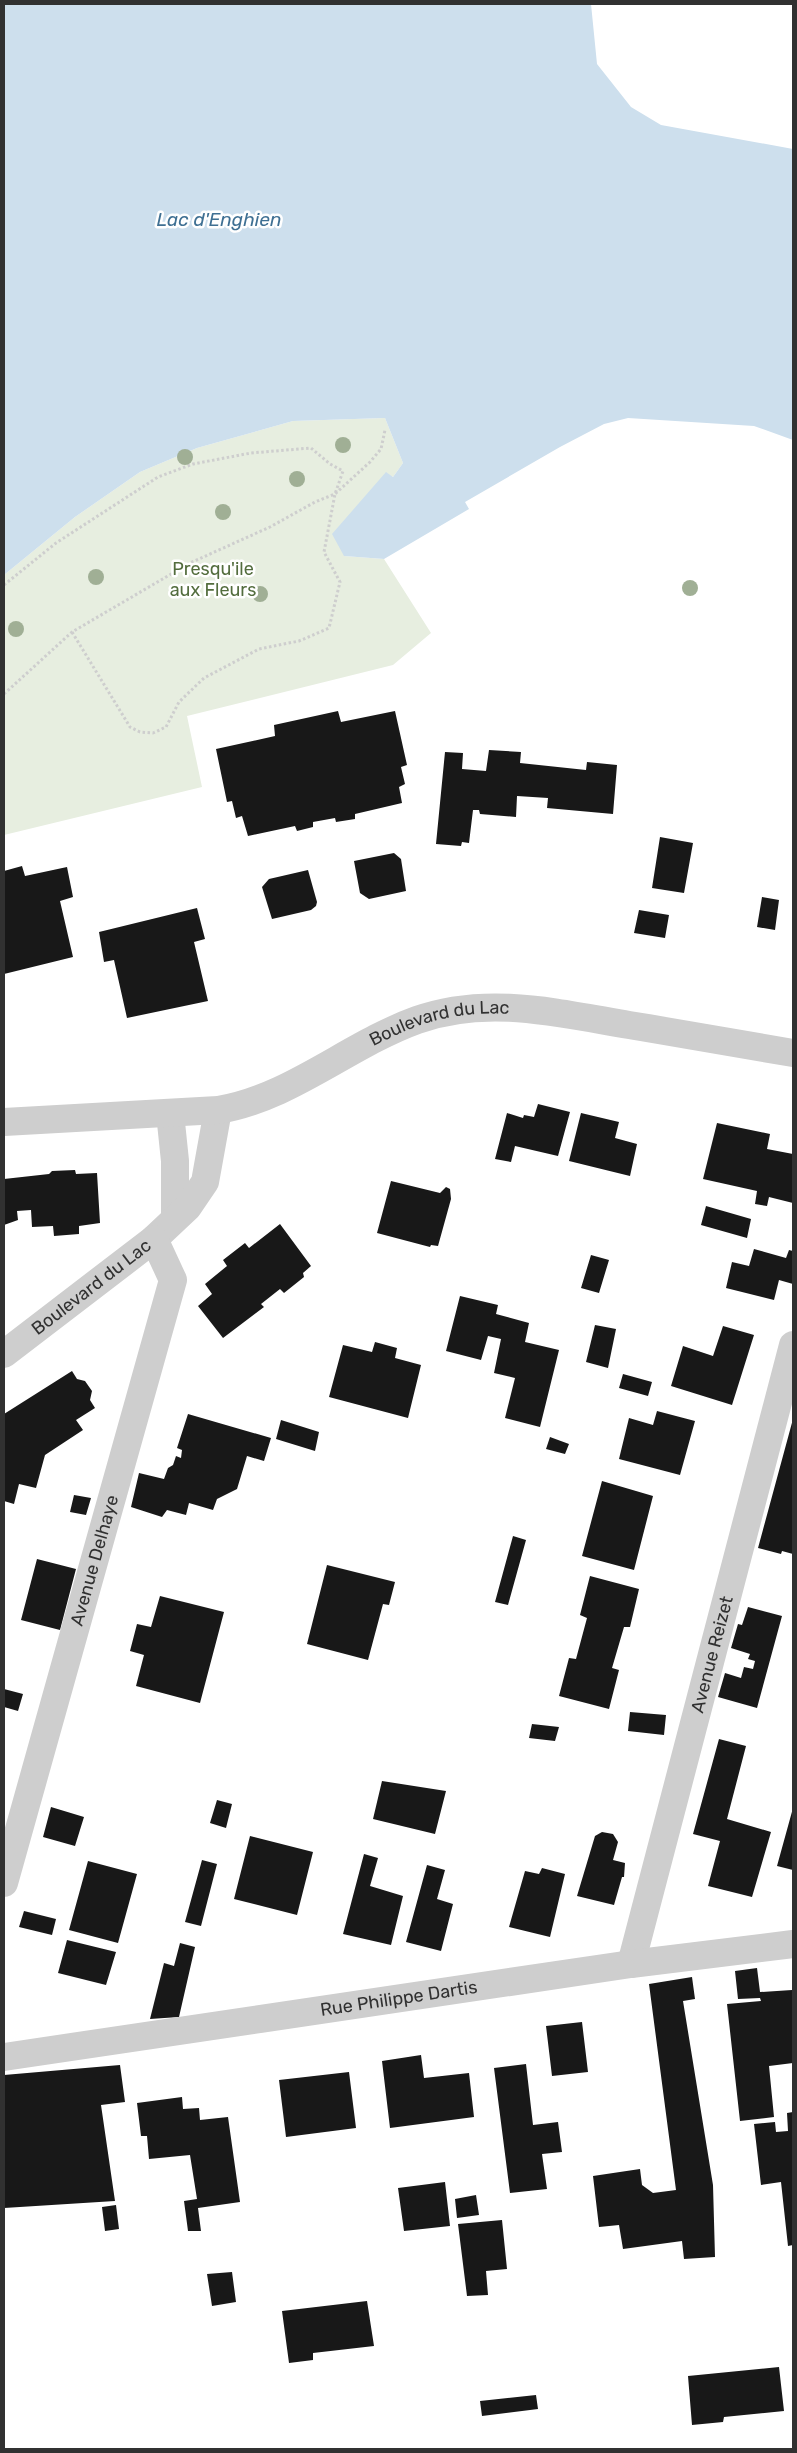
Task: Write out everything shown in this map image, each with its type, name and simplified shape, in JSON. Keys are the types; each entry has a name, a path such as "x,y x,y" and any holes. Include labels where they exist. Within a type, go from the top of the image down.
{"street":[{"name":"Boulevard du Lac","path":"4,1354 154,1239 175,1217 188,1207 205,1182 218,1110 244,1104 282,1090 394,1029 424,1018 465,1008 519,1007 793,1053"},
{"path":"4,1122 218,1110"},
{"path":"170,1113 175,1161 175,1217"},
{"name":"Avenue Delhaye","path":"4,1883 173,1280 154,1239"},
{"name":"Avenue Reizet","path":"631,1964 793,1345"},
{"name":"Rue Philippe Dartis","path":"4,2057 631,1964 793,1944"}],"path":[{"path":"4,694 72,632 190,563 270,527 315,502 335,494 370,462 381,449 385,430"},
{"path":"4,585 56,543 158,478 193,464 251,453 310,448 330,464 343,471 335,494 324,552 340,582 329,628 299,641 259,649 204,678 179,702 166,727 153,733 140,732 130,726 72,632"}],"green space":[{"name":"Presqu'ile aux Fleurs","path":"385,418 403,463 393,477 386,473 344,556 384,559 431,633 393,665 187,716 202,787 4,835 4,575 75,517 140,472 197,448 293,421"}],"water":[{"name":"Lac d'Enghien","path":"4,4 591,4 597,64 631,107 661,125 793,149 793,440 754,426 628,418 604,424 465,502 469,509 384,559 344,556 332,534 386,472 393,477 403,463 385,418 293,421 197,448 140,472 75,517 4,575"}],"building":[{"path":"338,711 341,722 395,711 407,765 401,767 405,784 399,787 402,803 355,814 355,819 336,822 335,818 313,822 313,827 297,831 295,826 248,836 242,816 236,818 232,801 227,802 216,749 275,736 274,725"},
{"path":"489,750 521,752 520,763 586,770 587,762 617,765 613,814 547,808 548,798 517,796 516,817 480,814 479,810 473,810 469,843 462,842 461,846 436,844 445,752 463,753 462,769 486,771"},
{"path":"660,837 693,843 684,893 652,888"},
{"path":"394,853 401,859 406,891 369,899 360,893 354,861"},
{"path":"22,866 25,876 67,867 73,897 60,901 73,957 4,974 4,871"},
{"path":"308,870 317,902 316,906 311,910 272,919 262,887 269,879"},
{"path":"762,897 779,900 775,930 757,927"},
{"path":"197,908 205,939 194,942 208,1001 127,1018 114,960 104,962 99,932"},
{"path":"639,910 669,915 665,938 634,933"},
{"path":"538,1104 570,1112 558,1156 515,1146 511,1162 495,1159 507,1113 523,1118 524,1115 534,1117"},
{"path":"581,1113 619,1122 615,1138 637,1144 630,1176 569,1161"},
{"path":"717,1123 770,1134 767,1149 793,1154 793,1203 769,1197 767,1206 755,1204 757,1191 703,1179"},
{"path":"75,1170 76,1174 97,1173 100,1223 79,1226 79,1234 54,1236 53,1226 32,1227 31,1210 17,1211 18,1220 4,1225 4,1179 49,1174 52,1171"},
{"path":"391,1181 440,1193 446,1187 450,1189 451,1199 438,1246 431,1245 430,1247 377,1233"},
{"path":"706,1206 751,1219 747,1238 701,1225"},
{"path":"280,1224 311,1266 303,1273 304,1277 284,1293 280,1289 261,1304 264,1307 223,1338 198,1306 212,1294 205,1284 227,1266 223,1260 245,1243 249,1248"},
{"path":"754,1249 786,1258 789,1250 793,1251 793,1284 779,1280 774,1300 726,1288 732,1262 749,1266"},
{"path":"591,1255 609,1260 599,1293 581,1288"},
{"path":"460,1296 498,1305 496,1314 529,1323 525,1342 559,1350 540,1427 505,1418 515,1378 494,1373 501,1339 488,1336 481,1360 446,1351"},
{"path":"595,1325 616,1329 608,1368 586,1362"},
{"path":"723,1326 754,1335 732,1405 671,1386 683,1346 713,1356"},
{"path":"375,1342 397,1348 395,1358 421,1365 408,1418 329,1397 343,1345 372,1352"},
{"path":"72,1371 77,1379 85,1381 92,1391 90,1400 95,1408 76,1420 83,1430 45,1455 36,1488 19,1484 14,1504 4,1501 4,1414"},
{"path":"623,1374 652,1382 648,1396 619,1388"},
{"path":"657,1411 695,1421 680,1475 619,1459 629,1418 653,1425"},
{"path":"188,1414 271,1438 264,1461 247,1456 237,1489 217,1499 213,1510 189,1503 186,1515 167,1510 162,1517 131,1507 139,1473 164,1479 168,1468 173,1465 176,1456 181,1458 182,1450 177,1448"},
{"path":"793,1419 793,1554 782,1551 781,1554 758,1548"},
{"path":"281,1420 319,1432 315,1451 276,1439"},
{"path":"550,1437 569,1444 565,1454 546,1449"},
{"path":"602,1481 653,1496 634,1570 582,1556"},
{"path":"74,1495 91,1498 86,1515 70,1512"},
{"path":"513,1536 526,1540 508,1605 495,1602"},
{"path":"37,1559 76,1569 60,1630 21,1620"},
{"path":"327,1565 395,1582 389,1605 383,1604 368,1660 307,1644"},
{"path":"590,1576 639,1589 630,1627 624,1627 612,1668 619,1670 609,1709 559,1696 569,1658 576,1659 587,1618 580,1615"},
{"path":"160,1596 224,1612 200,1703 136,1686 144,1655 130,1651 137,1624 151,1627"},
{"path":"748,1607 782,1616 757,1708 718,1697 725,1673 741,1678 744,1667 753,1669 755,1661 748,1659 750,1654 731,1648 738,1624 742,1625"},
{"path":"4,1689 23,1694 18,1711 4,1707"},
{"path":"630,1712 666,1715 664,1735 628,1731"},
{"path":"532,1724 559,1727 555,1741 529,1738"},
{"path":"719,1739 746,1746 727,1819 771,1832 752,1897 708,1886 720,1841 693,1834"},
{"path":"382,1781 446,1791 435,1834 373,1819"},
{"path":"217,1800 232,1804 226,1828 210,1823"},
{"path":"51,1807 84,1817 75,1846 43,1837"},
{"path":"793,1808 793,1870 777,1866"},
{"path":"602,1832 613,1834 618,1842 613,1860 625,1863 624,1877 622,1877 614,1905 577,1896 595,1836"},
{"path":"250,1836 313,1852 297,1915 234,1899"},
{"path":"364,1854 378,1858 370,1886 403,1896 391,1945 343,1934"},
{"path":"202,1860 217,1864 201,1926 185,1922"},
{"path":"88,1861 137,1874 118,1943 69,1930"},
{"path":"427,1865 445,1870 437,1899 453,1904 441,1951 406,1942"},
{"path":"542,1868 565,1874 550,1937 509,1927 525,1871 539,1874"},
{"path":"24,1911 56,1919 52,1935 19,1927"},
{"path":"67,1940 116,1952 106,1985 58,1973"},
{"path":"180,1943 195,1947 179,2017 150,2019 164,1963 174,1966"},
{"path":"757,1968 760,1992 792,1990 793,2063 769,2066 774,2117 740,2121 727,2004 761,2001 760,1998 738,1999 735,1971"},
{"path":"692,1977 695,1999 683,2001 713,2185 715,2257 684,2259 682,2241 623,2249 619,2225 599,2227 593,2176 640,2169 642,2185 653,2193 676,2190 649,1984"},
{"path":"582,2022 588,2072 552,2076 546,2026"},
{"path":"421,2055 424,2078 469,2073 474,2117 390,2128 382,2061"},
{"path":"526,2064 533,2125 558,2122 562,2152 542,2154 547,2189 510,2193 494,2068"},
{"path":"120,2065 125,2102 101,2105 115,2201 4,2208 4,2075"},
{"path":"349,2072 356,2128 286,2137 279,2080"},
{"path":"182,2097 183,2109 199,2108 200,2120 228,2117 240,2202 198,2208 201,2231 188,2231 184,2201 197,2199 190,2155 149,2159 147,2136 141,2136 137,2103"},
{"path":"793,2112 793,2245 788,2246 781,2182 761,2185 754,2124 775,2122 776,2132 788,2131 787,2113"},
{"path":"445,2182 450,2226 404,2231 398,2188"},
{"path":"476,2195 479,2215 457,2218 455,2199"},
{"path":"116,2205 119,2229 105,2231 102,2207"},
{"path":"502,2220 507,2269 486,2271 488,2295 467,2296 458,2224"},
{"path":"232,2272 236,2302 212,2306 207,2274"},
{"path":"367,2301 374,2346 313,2353 313,2360 289,2363 282,2311"},
{"path":"779,2367 784,2411 724,2417 723,2422 692,2425 688,2376"},
{"path":"536,2395 538,2409 482,2416 480,2401"}]}
